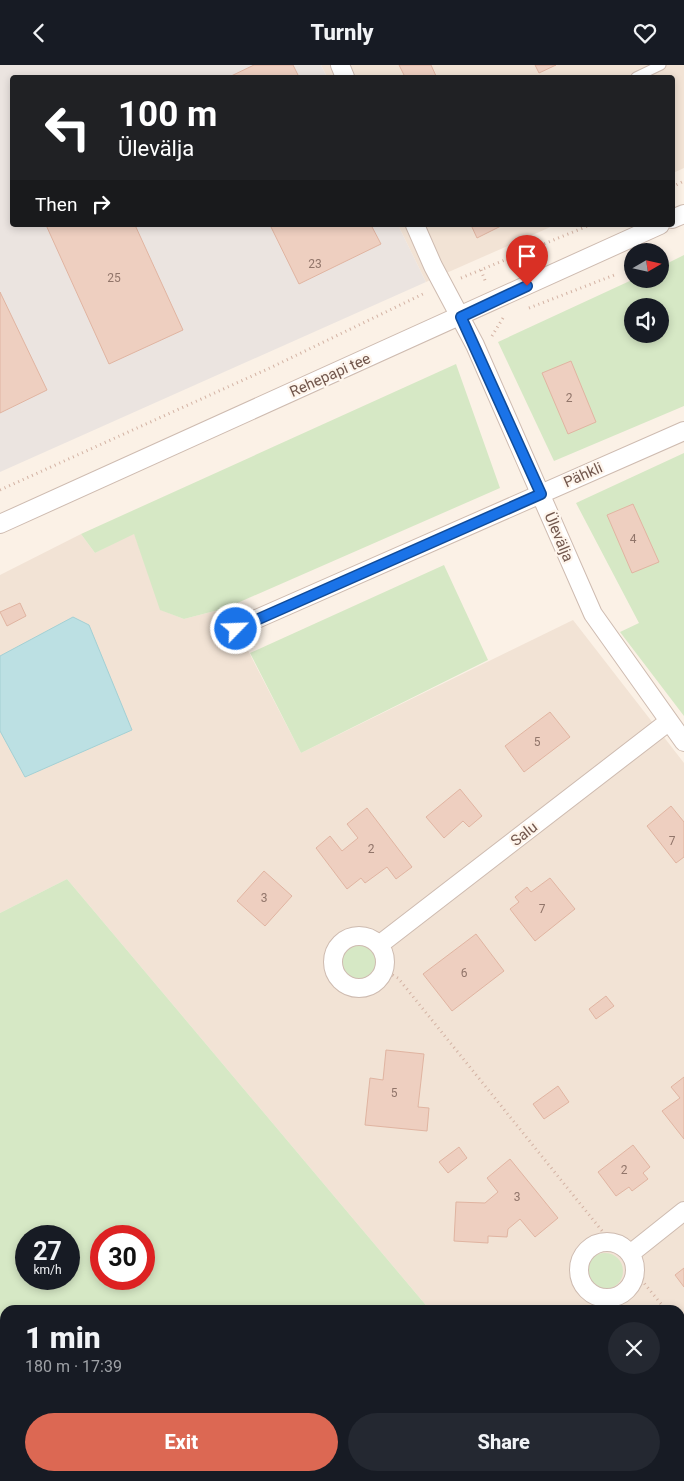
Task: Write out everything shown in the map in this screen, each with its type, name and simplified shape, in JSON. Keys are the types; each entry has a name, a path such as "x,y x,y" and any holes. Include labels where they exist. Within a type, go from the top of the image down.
{"street":[{"name":"Ülevälja","path":"416,227 443,285 461,317 593,614 684,742"},
{"name":"Rehepapi tee","path":"0,524 461,317 656,227"},
{"name":"Pähkli","path":"236,629 684,431"},
{"name":"Salu","path":"379,945 668,722"},
{"path":"364,937 379,945 385,962 384,971 374,984 357,988 341,981 333,966 336,950 348,939 364,937"},
{"path":"630,1253 684,1211"},
{"path":"611,1242 618,1244 630,1253 634,1262 635,1272 633,1281 620,1295 600,1298 584,1287 580,1279 580,1260 592,1245 611,1242"}],"lane":[{"path":"640,75 661,65"}],"path":[{"path":"0,490 272,367 443,285 585,227"},
{"path":"384,971 398,979 611,1242"},
{"path":"635,1272 662,1305"}],"shaded area":[{"path":"0,65 321,65 326,75 10,75 10,227 399,227 426,282 0,472"},
{"path":"321,65 684,65 684,168 675,172 675,75 326,75"},
{"path":"399,227 550,227 426,282"},
{"path":"134,533 161,610 184,619 226,608 301,753 573,620 684,763 684,1305 426,1305 67,879 0,913 0,575 81,534 95,553"}],"green space":[{"path":"684,255 684,406 554,461 498,342 624,284 624,288 669,288 669,262"},
{"path":"456,364 500,488 226,608 184,619 160,610 134,534 95,553 81,534"},
{"path":"684,453 684,716 620,632 639,623 576,503"},
{"path":"444,565 488,660 301,753 250,653"},
{"path":"67,879 426,1305 0,1305 0,913"},
{"path":"359,944 366,945 372,949 376,955 376,969 372,975 366,979 359,980 352,979 346,975 342,969 341,962 342,955 346,949 352,945"},
{"path":"605,1253 612,1254 618,1258 622,1264 622,1278 618,1284 612,1288 605,1289 598,1288 592,1284 588,1278 587,1271 588,1264 592,1258 598,1254"}],"water":[{"path":"73,617 89,625 132,730 25,777 0,731 0,656"}],"building":[{"path":"254,65 293,65 298,75 233,75"},
{"path":"399,65 431,65 436,75 404,75"},
{"path":"535,65 556,65 539,73"},
{"path":"47,227 136,227 183,330 109,364"},
{"path":"271,227 372,227 381,244 299,284"},
{"path":"472,227 499,227 477,238"},
{"path":"0,292 47,390 0,413"},
{"path":"571,361 596,422 568,434 542,373"},
{"path":"633,504 659,562 632,573 607,515"},
{"path":"20,603 26,616 7,626 0,612"},
{"path":"550,712 570,737 524,772 505,746"},
{"path":"460,789 482,816 469,827 463,821 444,838 426,817"},
{"path":"671,806 684,822 684,857 676,863 647,826"},
{"path":"367,808 412,867 396,879 387,867 365,883 361,878 347,889 316,848 330,836 342,851 358,838 347,824"},
{"path":"264,871 292,896 265,926 237,901"},
{"path":"550,878 575,909 535,941 510,909 519,902 515,897 527,887 531,892"},
{"path":"476,934 504,971 452,1011 423,974"},
{"path":"606,996 614,1006 596,1019 589,1009"},
{"path":"386,1050 424,1054 418,1107 429,1108 427,1131 365,1125 370,1078 383,1080"},
{"path":"684,1077 684,1139 662,1111 680,1098 671,1087"},
{"path":"558,1086 569,1102 544,1119 533,1104"},
{"path":"633,1145 650,1167 643,1173 648,1179 632,1191 629,1187 616,1196 598,1172"},
{"path":"459,1147 467,1158 448,1173 439,1162"},
{"path":"510,1159 558,1218 535,1237 520,1219 508,1229 507,1237 488,1236 488,1243 454,1241 456,1202 485,1203 498,1192 487,1178"},
{"path":"684,1268 684,1287 675,1275"}],"route":[{"path":"236,629 541,494 461,317 527,286"}]}
